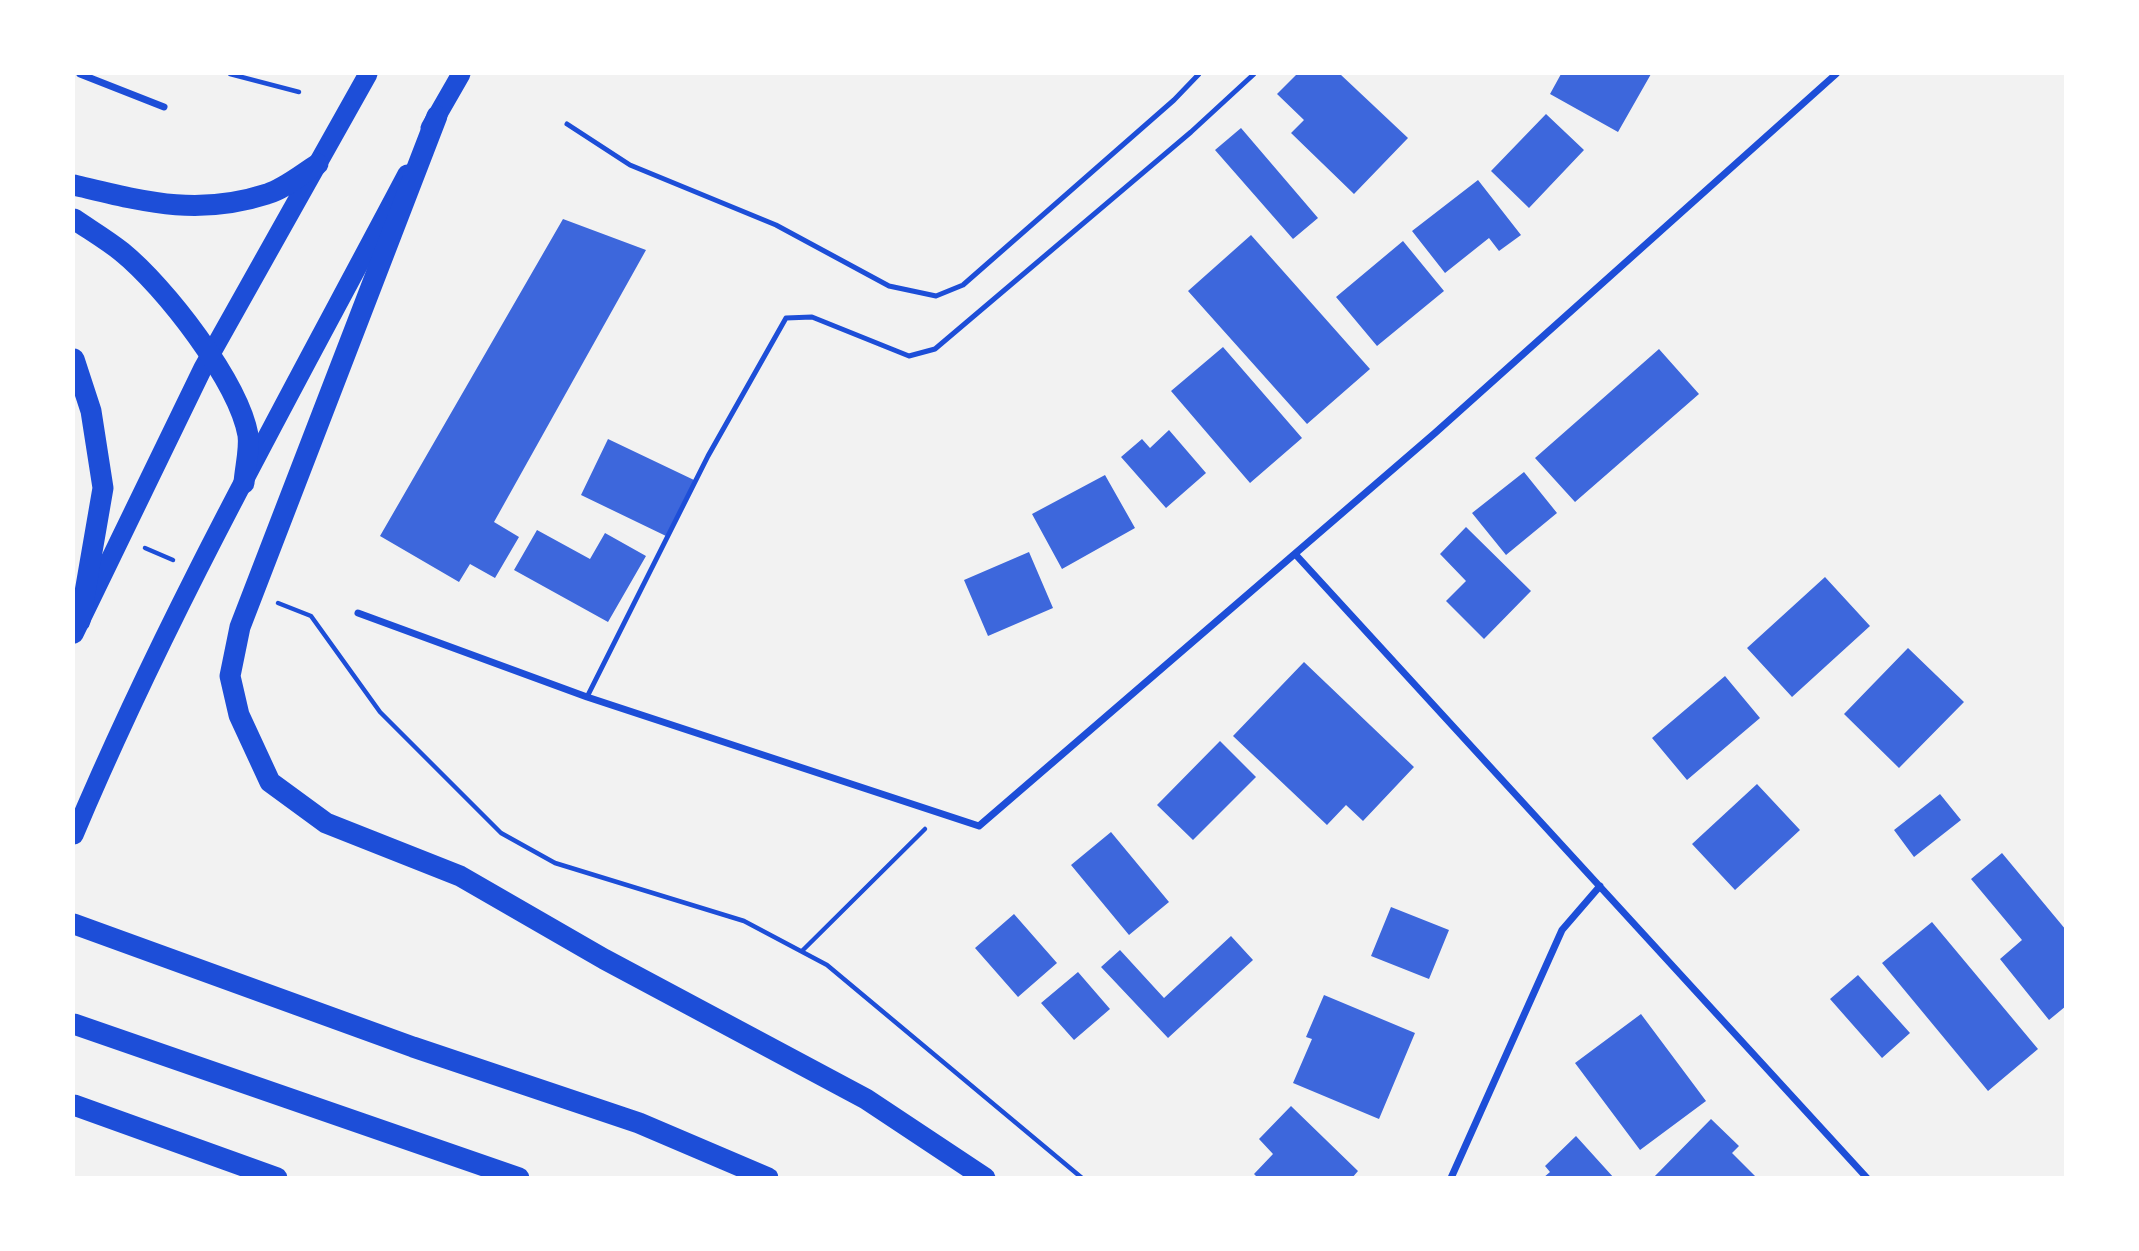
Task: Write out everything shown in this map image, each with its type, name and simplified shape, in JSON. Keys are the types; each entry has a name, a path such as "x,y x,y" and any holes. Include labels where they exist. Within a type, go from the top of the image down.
{"highway":[{"path":"77,627 209,356 368,74"},
{"path":"74,835 130,707 244,482 461,74"},
{"path":"437,116 240,627 230,676 239,715 270,782 326,822 460,876 604,959 866,1099 985,1178"},
{"path":"74,185 187,208 223,205 269,194 318,164"},
{"path":"74,219 123,253 163,293 209,356 234,395 248,436 244,482"},
{"path":"74,359 91,411 103,488 77,627"},
{"path":"74,924 413,1046 639,1123 768,1178"},
{"path":"74,1024 519,1178"},
{"path":"74,1105 277,1178"}],"street":[{"path":"80,74 164,107"},
{"path":"358,613 587,697 979,826 1296,555 1836,74"},
{"path":"1296,555 1867,1178"},
{"path":"1451,1178 1562,930 1600,886"}],"lane":[{"path":"567,124 630,165 776,225 889,286 936,296 963,285 1174,100 1199,74"},
{"path":"587,697 708,456 786,318 812,317 909,356 935,349 1191,132 1254,74"}],"path":[{"path":"230,74 299,92"},
{"path":"132,543 181,563"},
{"path":"254,593 311,616 380,712 501,833 555,863 744,921 828,965 1082,1178"},
{"path":"802,951 941,813"}],"building":[{"path":"1297,74 1340,74 1408,138 1354,194 1291,133 1304,120 1277,94"},
{"path":"1561,74 1651,74 1618,132 1550,94"},
{"path":"1546,114 1584,150 1529,208 1491,171"},
{"path":"1241,128 1318,218 1293,239 1215,150"},
{"path":"1478,180 1521,235 1499,251 1489,238 1445,273 1412,231"},
{"path":"563,219 646,250 494,522 519,537 495,578 470,564 459,582 380,536"},
{"path":"1251,235 1370,369 1307,424 1188,291"},
{"path":"1403,241 1444,291 1377,346 1336,297"},
{"path":"1223,347 1302,438 1250,483 1171,391"},
{"path":"1659,349 1699,394 1575,502 1535,458"},
{"path":"1169,430 1206,473 1166,508 1121,457 1142,439 1150,448"},
{"path":"608,439 694,480 666,536 581,495"},
{"path":"1524,472 1557,513 1506,555 1472,513"},
{"path":"1105,475 1135,528 1062,569 1032,514"},
{"path":"1466,527 1531,591 1484,639 1446,601 1466,581 1440,554"},
{"path":"537,530 590,559 605,533 646,556 608,622 514,570"},
{"path":"1029,552 1053,608 988,636 964,580"},
{"path":"1825,577 1870,626 1792,697 1747,648"},
{"path":"1908,648 1964,702 1899,768 1844,714"},
{"path":"1304,662 1414,767 1363,821 1346,805 1327,825 1233,736"},
{"path":"1725,676 1760,718 1687,780 1652,738"},
{"path":"1220,741 1256,777 1193,840 1157,805"},
{"path":"1757,784 1800,830 1735,890 1692,844"},
{"path":"1940,794 1961,820 1914,857 1894,830"},
{"path":"1111,832 1169,902 1129,935 1071,865"},
{"path":"2002,853 2066,930 2066,1006 2049,1020 2000,959 2022,940 1971,879"},
{"path":"1391,907 1449,930 1429,979 1371,956"},
{"path":"1014,914 1057,963 1018,997 975,948"},
{"path":"1932,922 2038,1049 1988,1091 1882,963"},
{"path":"1231,936 1253,960 1168,1038 1101,967 1120,950 1164,998"},
{"path":"1078,972 1110,1009 1074,1040 1041,1003"},
{"path":"1858,975 1910,1033 1882,1058 1830,999"},
{"path":"1324,995 1415,1033 1379,1119 1293,1083 1312,1039 1306,1037"},
{"path":"1641,1014 1706,1101 1640,1150 1575,1063"},
{"path":"1291,1106 1358,1171 1352,1178 1258,1178 1254,1174 1273,1154 1259,1139"},
{"path":"1711,1119 1739,1146 1732,1153 1757,1178 1653,1178"},
{"path":"1576,1136 1614,1178 1543,1178 1550,1172 1545,1166"}]}
